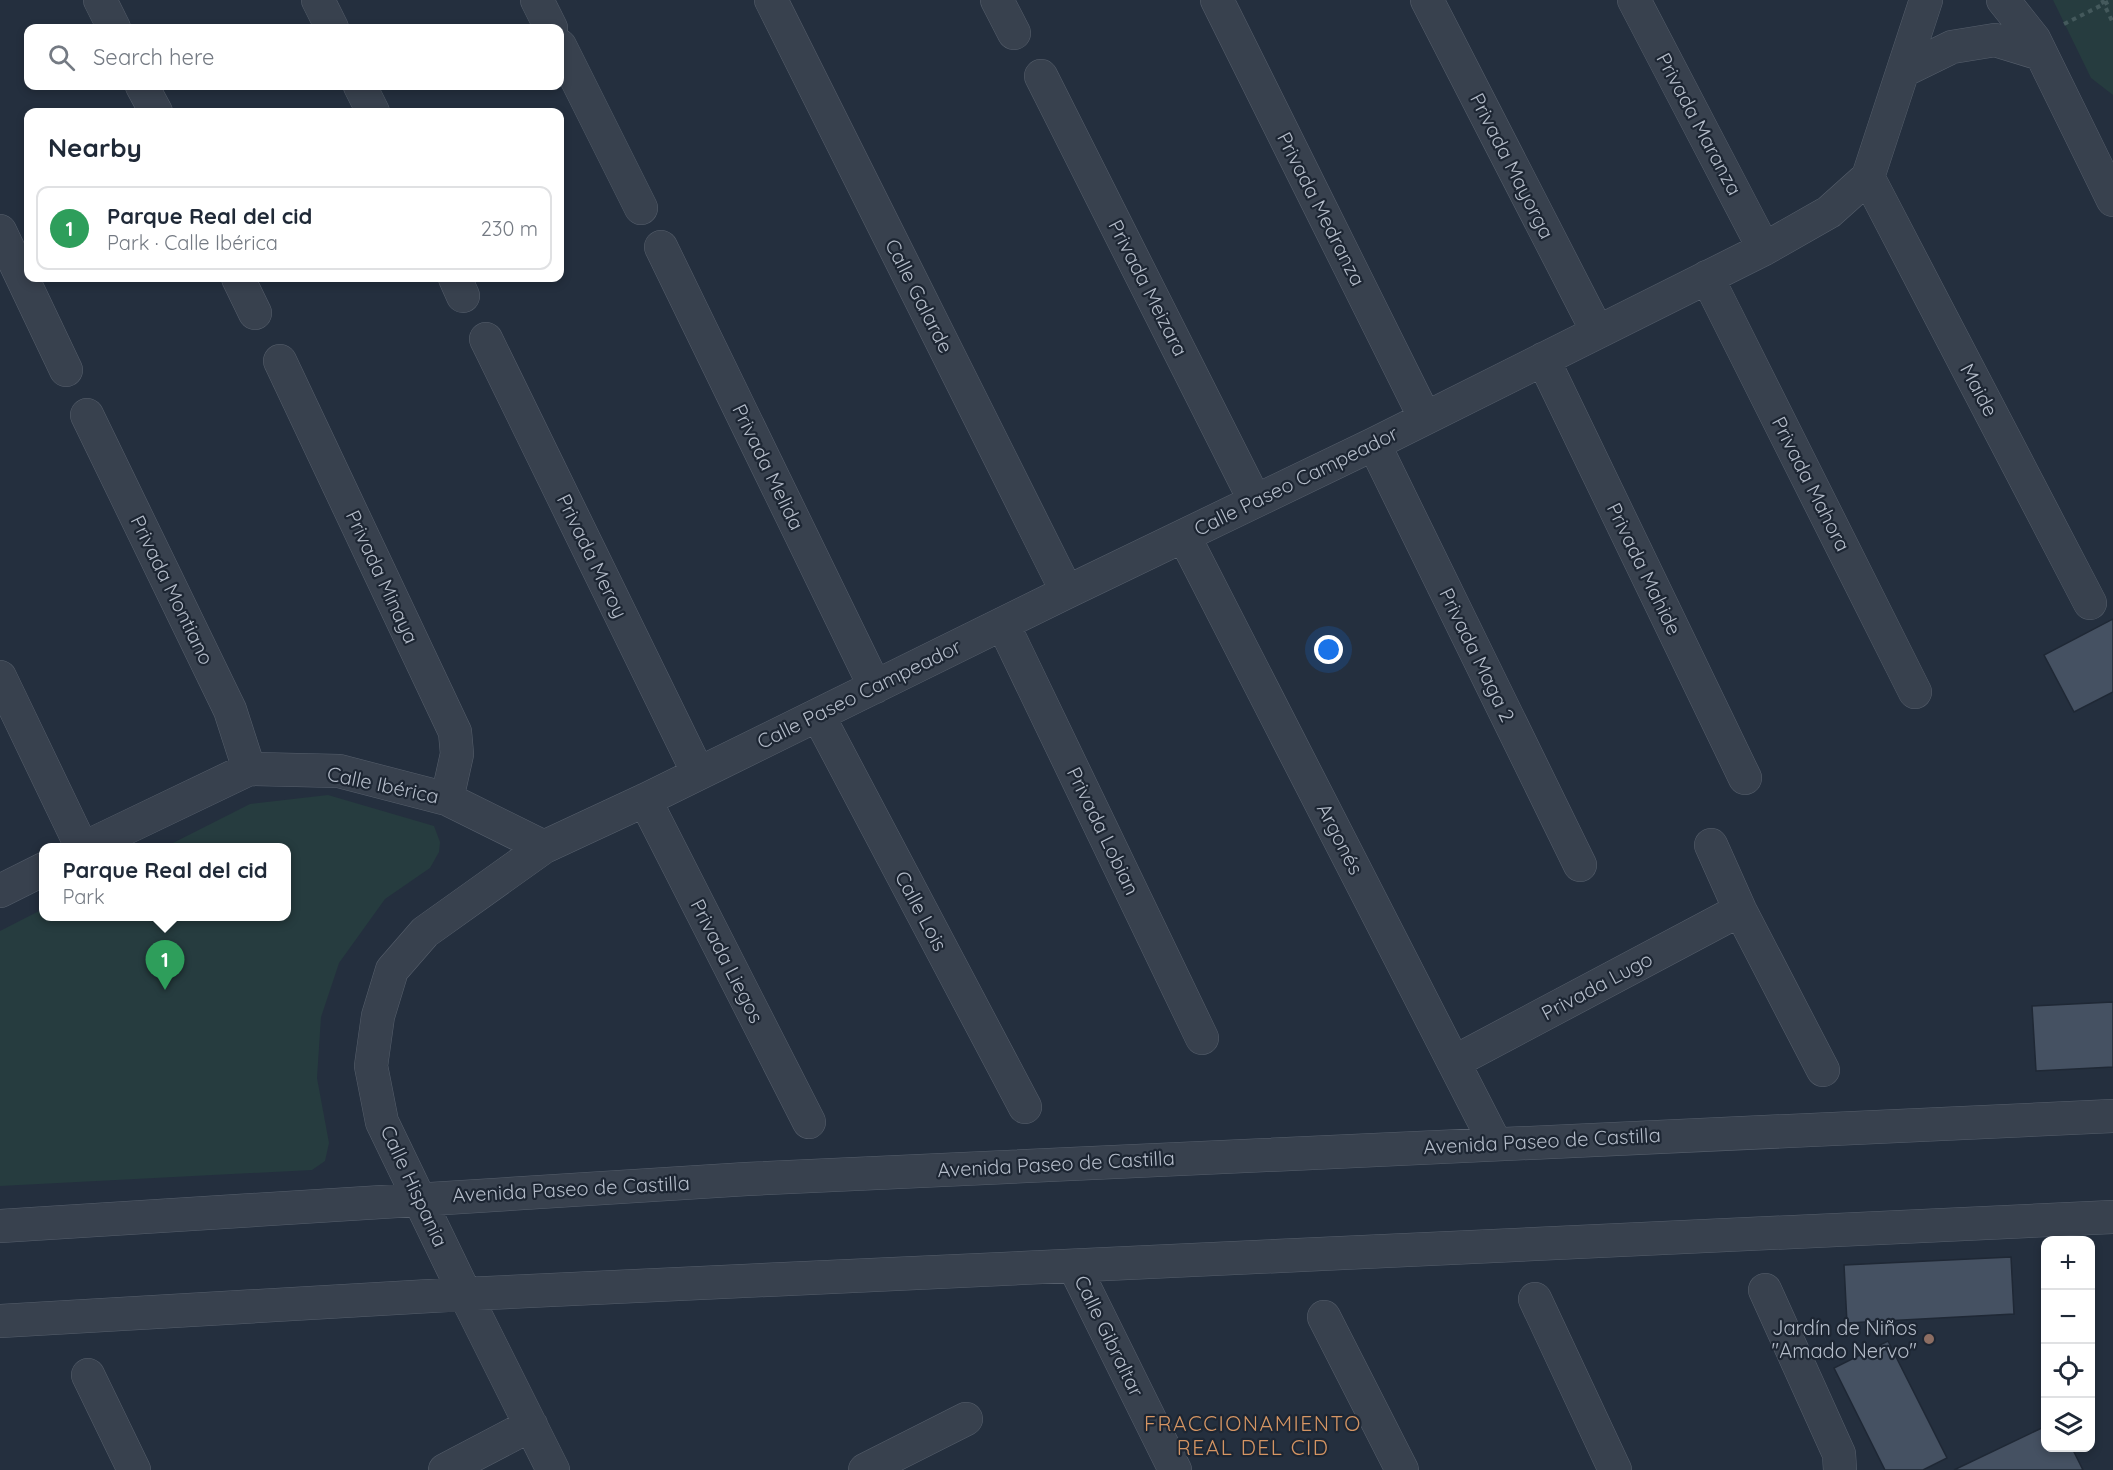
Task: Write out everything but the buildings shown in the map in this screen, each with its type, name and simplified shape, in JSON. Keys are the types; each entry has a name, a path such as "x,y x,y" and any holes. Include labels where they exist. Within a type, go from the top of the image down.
{"street":[{"path":"100,0 112,24"},
{"path":"318,0 330,24"},
{"path":"537,0 549,24"},
{"name":"Calle Galarde","path":"771,0 1067,592"},
{"path":"997,0 1014,33"},
{"name":"Privada Medranza","path":"1217,0 1425,418"},
{"name":"Privada Mayorga","path":"1427,0 1597,331"},
{"name":"Privada Maranza","path":"1634,0 1764,249"},
{"name":"Calle Paseo Campeador","path":"544,847 645,800 1374,444 1764,249 1829,213 1868,177 1926,0"},
{"path":"2002,0 2038,46 2113,200"},
{"path":"1903,71 1952,47 1995,40 2038,46"},
{"path":"564,54 641,208"},
{"name":"Privada Meizara","path":"1041,76 1255,501"},
{"path":"144,90 154,108"},
{"path":"362,90 371,108"},
{"name":"Maide","path":"1868,177 2090,603"},
{"path":"0,231 24,282"},
{"name":"Privada Melida","path":"661,247 874,687"},
{"name":"Privada Mahora","path":"1707,277 1915,692"},
{"path":"24,282 66,370"},
{"path":"239,282 255,313"},
{"name":"Privada Meroy","path":"486,339 698,773"},
{"name":"Privada Mahide","path":"1543,359 1745,778"},
{"name":"Privada Minaya","path":"280,361 455,732 457,754 447,799"},
{"name":"Privada Montiano","path":"87,415 231,710 249,769"},
{"name":"Privada Maga 2","path":"1374,444 1580,865"},
{"name":"Argonés","path":"1184,536 1495,1143"},
{"name":"Privada Lobian","path":"1003,624 1202,1038"},
{"path":"0,677 81,843"},
{"name":"Calle Lois","path":"818,716 1025,1107"},
{"name":"Calle Ibérica","path":"94,843 249,769 339,771 447,799 544,847"},
{"name":"Privada Liegos","path":"645,800 809,1122"},
{"path":"1711,845 1740,910 1823,1070"},
{"name":"Calle Hispania","path":"544,847 425,932 393,970 378,1016 371,1066 382,1122 553,1470"},
{"path":"0,891 39,871"},
{"name":"Privada Lugo","path":"1454,1062 1740,910"},
{"name":"Avenida Paseo de Castilla","path":"0,1226 735,1179 2113,1116"},
{"path":"0,1321 465,1294 2113,1217"},
{"name":"Calle Gibraltar","path":"1074,1266 1175,1470"},
{"path":"1765,1290 1839,1454 1840,1470"},
{"path":"1535,1299 1615,1470"},
{"path":"1324,1317 1402,1470"},
{"path":"88,1375 134,1470"},
{"path":"866,1470 966,1419"},
{"path":"445,1470 531,1425"}],"path":[{"path":"2038,46 2103,2 2112,0"},
{"path":"2103,2 2113,23"}],"green space":[{"path":"2053,0 2113,0 2113,95 2091,78"},
{"path":"328,795 434,826 440,842 439,852 430,868 385,899 339,963 321,1017 317,1078 329,1143 325,1161 312,1170 0,1186 0,931 39,911 39,921 291,921 291,843 173,843 250,804"}],"place":[{"name":"Parque Real del cid","path":"165,990"},
{"name":"Jardín de Niños \"Amado Nervo\"","path":"1929,1339"}],"district":[{"name":"FRACCIONAMIENTO REAL DEL CID","path":"1253,1436"}]}
